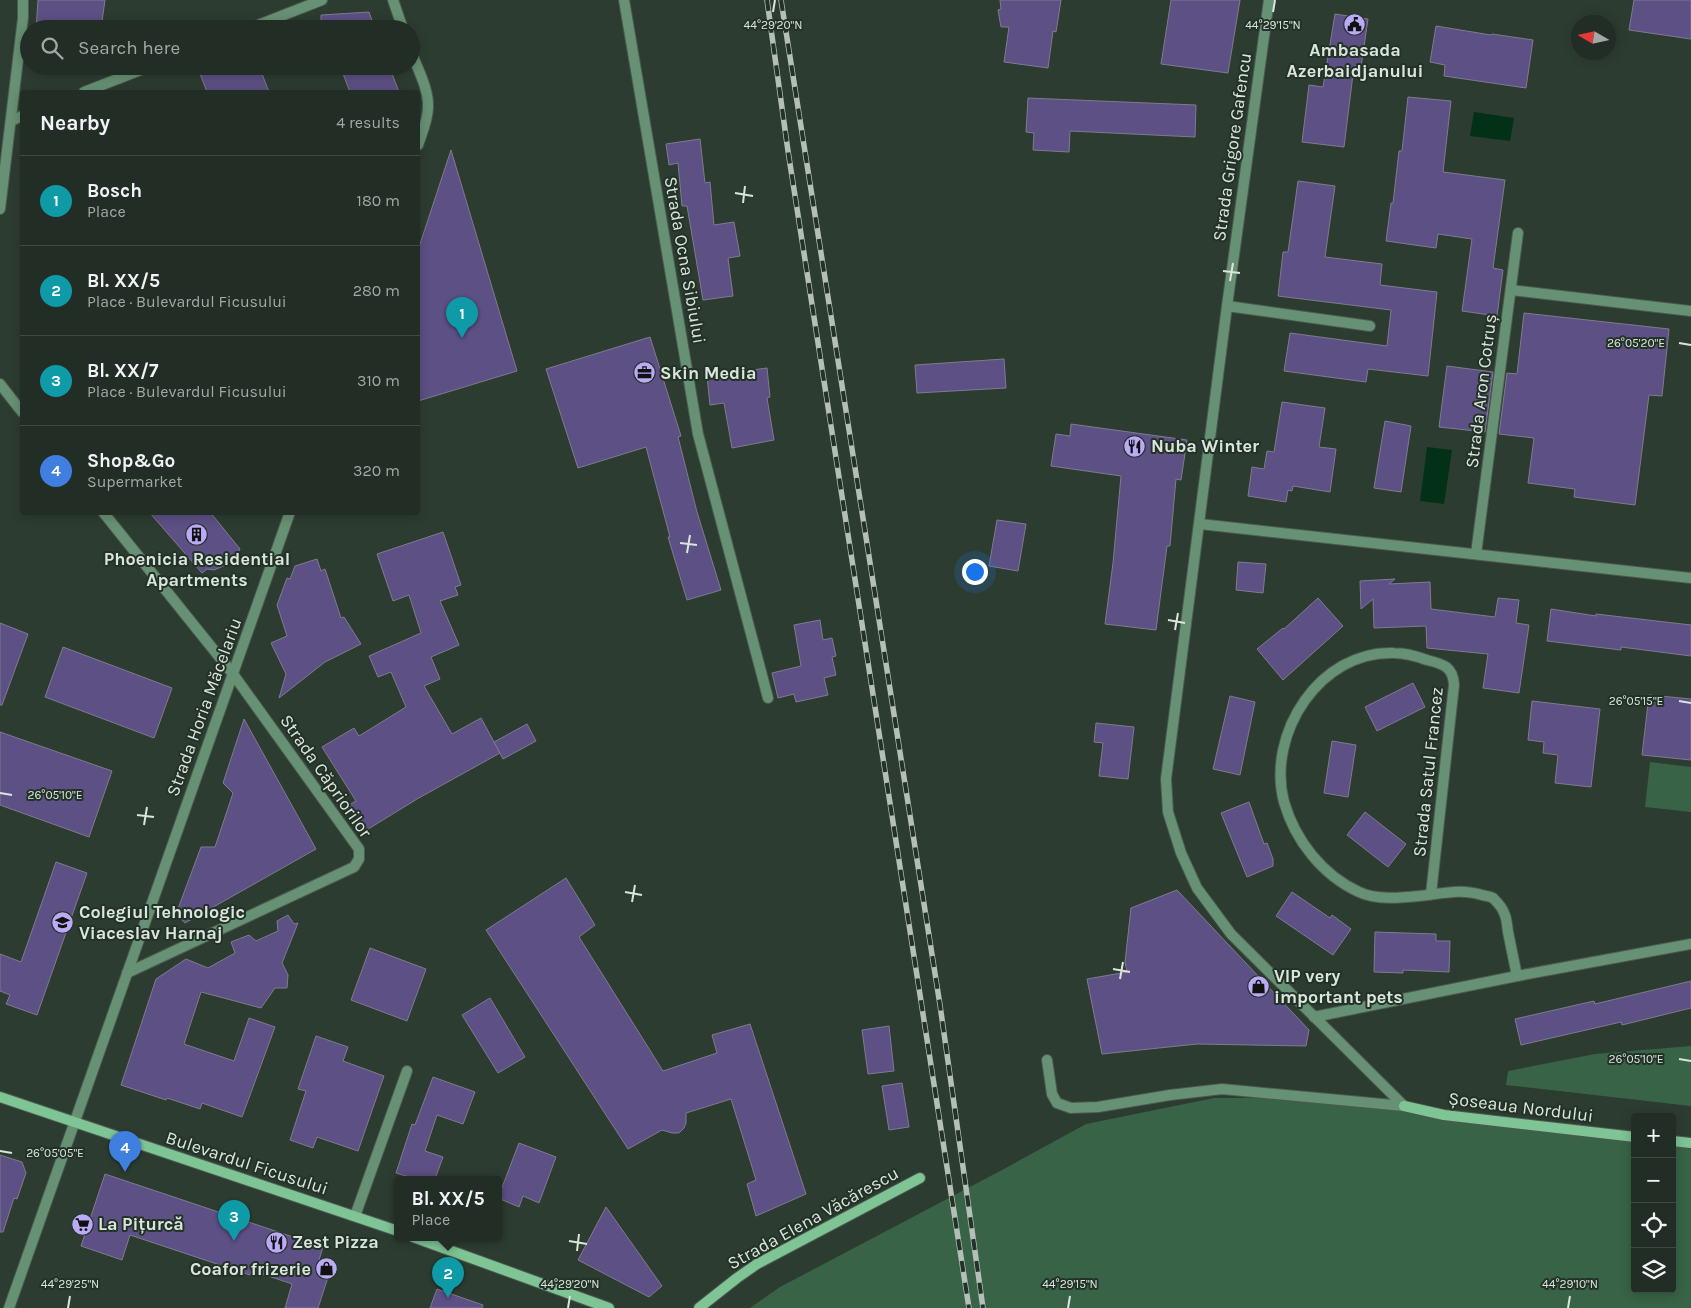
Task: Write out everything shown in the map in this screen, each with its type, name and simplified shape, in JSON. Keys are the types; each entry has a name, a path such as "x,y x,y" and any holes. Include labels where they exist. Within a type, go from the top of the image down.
{"street":[{"path":"23,0 23,20"},
{"path":"271,20 322,0"},
{"path":"393,0 400,20"},
{"name":"Strada Ocna Sibiului","path":"624,0 698,434 768,698"},
{"name":"Strada Grigore Gafencu","path":"1269,0 1227,306 1166,779 1168,812 1181,853 1197,888 1231,934 1404,1106"},
{"path":"0,209 20,44"},
{"path":"89,90 128,75"},
{"path":"420,75 429,106 420,139"},
{"path":"11,121 20,117"},
{"name":"Strada Aron Cotruș","path":"1476,554 1518,233"},
{"path":"1511,290 1691,311"},
{"path":"1227,306 1370,326"},
{"path":"0,384 20,409"},
{"name":"Strada Căpriorilor","path":"105,515 233,674 359,848 359,859 354,867 127,973"},
{"name":"Strada Horia Măcelariu","path":"9,1308 289,515"},
{"path":"1200,524 1691,578"},
{"name":"Strada Satul Francez","path":"1431,894 1454,685 1453,675 1446,667 1415,656 1393,652 1370,655 1350,662 1328,674 1308,695 1294,718 1284,745 1281,772 1284,800 1295,831 1311,854 1334,878 1360,893 1389,898 1431,894 1452,891 1492,898 1504,913 1517,976"},
{"path":"1314,1017 1517,976 1691,944"},
{"path":"1047,1060 1052,1094 1057,1103 1071,1108 1098,1107 1170,1095 1222,1089 1404,1106"},
{"path":"355,1216 407,1071"},
{"name":"Bulevardul Ficusului","path":"0,1097 394,1230"},
{"name":"Șoseaua Nordului","path":"1404,1106 1444,1115 1631,1137"},
{"path":"1676,1141 1691,1143"},
{"name":"Strada Elena Văcărescu","path":"699,1308 757,1264 920,1178"},
{"path":"424,1241 609,1308"}],"shaded area":[{"path":"1474,112 1514,118 1510,141 1470,136"},
{"path":"1427,447 1452,450 1444,504 1420,501"},
{"path":"1650,762 1691,767 1691,812 1645,807"},
{"path":"1691,1046 1691,1106 1506,1085 1508,1071 1595,1054"},
{"path":"1214,1098 1315,1098 1631,1138 1631,1293 1676,1293 1676,1143 1691,1145 1691,1308 750,1308 780,1287 1086,1124"}],"building":[{"path":"38,0 105,0 102,20 37,20"},
{"path":"1000,0 1061,0 1056,32 1053,31 1048,68 1004,62 1009,27 1001,27 998,10 1001,9"},
{"path":"1171,0 1240,0 1228,73 1161,64"},
{"path":"1634,0 1691,0 1691,39 1629,30"},
{"path":"369,12 372,20 321,20 321,15"},
{"path":"1335,14 1368,19 1361,67 1354,66 1344,147 1302,142 1309,85 1323,87"},
{"path":"1436,26 1533,40 1526,88 1444,76 1445,65 1430,62"},
{"path":"200,75 262,75 268,90 206,90"},
{"path":"343,75 392,75 398,90 349,90"},
{"path":"1408,97 1451,101 1443,172 1505,180 1493,268 1503,270 1497,316 1462,311 1472,239 1438,234 1436,248 1386,241 1399,151 1402,151"},
{"path":"1028,98 1196,105 1195,137 1070,131 1069,152 1033,150 1034,133 1026,132"},
{"path":"700,139 705,183 710,182 714,225 734,222 740,256 728,258 733,296 703,300 687,206 682,206 678,163 669,165 666,144"},
{"path":"451,150 517,371 420,400 420,244"},
{"path":"1298,181 1335,186 1325,257 1382,264 1380,285 1437,292 1428,376 1368,369 1366,382 1284,371 1290,333 1387,346 1391,310 1278,296 1283,252 1288,252"},
{"path":"1524,313 1669,329 1662,396 1649,395 1635,505 1574,497 1575,489 1528,483 1534,438 1499,434 1507,373 1517,374"},
{"path":"650,337 681,436 678,437 697,512 721,590 687,600 668,537 670,537 646,447 578,468 546,369"},
{"path":"1004,359 1006,388 917,393 915,365"},
{"path":"1447,366 1493,372 1485,432 1439,427"},
{"path":"767,368 770,397 767,398 774,440 732,448 724,403 710,405 707,376"},
{"path":"1282,402 1325,408 1319,447 1336,449 1330,492 1293,486 1292,491 1288,490 1286,502 1248,496 1252,467 1264,469 1267,451 1274,452"},
{"path":"1385,421 1411,426 1401,492 1374,488"},
{"path":"1071,424 1187,440 1181,480 1176,479 1170,546 1167,546 1156,630 1105,624 1121,476 1051,466 1056,434 1070,436"},
{"name":"Phoenicia Residential Apartments","path":"152,515 212,515 240,549 237,555 226,565 214,570 207,569 202,573"},
{"path":"997,520 1026,524 1018,571 989,566"},
{"path":"443,532 461,585 455,587 458,595 440,601 459,645 431,657 440,679 424,686 452,734 481,718 500,753 417,799 365,831 349,805 356,801 322,747 354,728 359,736 406,707 391,672 378,677 369,656 421,633 409,595 393,601 377,554"},
{"path":"317,559 321,571 325,569 341,618 344,617 361,644 325,662 279,698 286,674 271,643 287,636 277,605 287,578 290,579 295,566"},
{"path":"1238,562 1266,564 1263,593 1236,590"},
{"path":"1395,579 1389,584 1430,582 1431,609 1495,617 1498,598 1519,600 1516,623 1529,625 1519,693 1483,688 1488,654 1427,648 1426,626 1374,628 1373,599 1361,609 1360,581"},
{"path":"1318,598 1343,626 1283,680 1257,649 1284,629"},
{"path":"1551,609 1596,616 1596,614 1691,625 1691,656 1621,647 1621,650 1547,641"},
{"path":"820,620 823,640 832,638 836,656 832,657 836,675 824,678 828,695 796,702 794,694 778,698 772,673 801,666 794,625"},
{"path":"0,623 28,634 2,705 0,705"},
{"path":"63,647 172,688 154,738 45,697"},
{"path":"1413,683 1425,707 1377,731 1365,707"},
{"path":"1649,695 1691,699 1691,760 1642,755"},
{"path":"1230,696 1255,702 1240,775 1213,769"},
{"path":"1532,701 1600,709 1591,787 1555,783 1558,755 1543,753 1544,742 1528,740"},
{"path":"244,719 316,849 185,923 176,914 201,847 215,847 233,793 223,783"},
{"path":"1096,723 1134,727 1128,779 1099,776 1103,743 1094,742"},
{"path":"527,724 536,741 503,759 494,742"},
{"path":"0,732 112,771 89,837 0,805"},
{"path":"1332,741 1356,745 1348,797 1324,793"},
{"path":"1249,802 1264,844 1267,843 1273,859 1273,866 1247,877 1221,813"},
{"path":"1365,812 1406,844 1388,867 1347,835"},
{"path":"56,862 87,873 37,1015 6,1004 10,995 0,991 0,954 21,962"},
{"path":"566,878 595,925 579,937 663,1071 717,1053 712,1035 750,1024 806,1194 756,1216 747,1184 756,1180 731,1099 686,1113 686,1123 679,1133 662,1130 628,1149 486,930"},
{"path":"1177,890 1309,1030 1306,1046 1197,1044 1102,1054 1087,979 1127,972 1125,962 1131,908"},
{"path":"1292,892 1330,918 1332,915 1351,929 1333,955 1276,916"},
{"path":"288,915 294,924 298,923 282,963 288,975 287,988 275,988 261,1008 201,992 184,1044 234,1061 249,1018 275,1027 242,1117 202,1103 200,1109 121,1085 156,979 186,959 208,968 235,953 231,942 249,935 256,941 278,931 277,921"},
{"path":"1375,932 1436,934 1436,941 1450,941 1449,972 1403,970 1403,973 1374,972"},
{"path":"370,948 426,969 407,1021 351,1000"},
{"path":"1691,981 1691,1008 1622,1025 1621,1022 1521,1045 1515,1019 1594,1001 1595,1004"},
{"path":"490,998 525,1057 498,1073 462,1015"},
{"path":"889,1026 894,1071 868,1074 862,1030"},
{"path":"316,1036 348,1047 343,1061 384,1076 358,1151 317,1137 313,1148 290,1140 306,1091 298,1089"},
{"path":"433,1077 475,1092 463,1124 437,1115 425,1151 443,1157 436,1176 406,1176 396,1173 412,1124 415,1125"},
{"path":"902,1083 909,1127 889,1130 882,1086"},
{"path":"519,1143 556,1157 539,1203 523,1196 519,1207 502,1200 502,1188"},
{"path":"0,1155 22,1162 26,1173 17,1199 14,1198 3,1232 0,1232"},
{"path":"105,1174 323,1247 319,1260 332,1265 318,1308 285,1308 292,1284 251,1270 250,1275 130,1235 122,1260 81,1246"},
{"path":"606,1207 662,1286 649,1297 578,1260"},
{"path":"437,1289 483,1305 482,1308 430,1308"}],"railway":[{"path":"767,0 788,151 969,1308"},
{"path":"781,0 940,1005 983,1308"}],"place":[{"name":"Ambasada Azerbaidjanului","path":"1355,25"},
{"name":"Bosch","path":"462,338"},
{"name":"Skin Media","path":"644,373"},
{"name":"Nuba Winter","path":"1135,446"},
{"name":"Phoenicia Residential Apartments","path":"197,534"},
{"name":"Colegiul Tehnologic Viaceslav Harnaj","path":"63,922"},
{"name":"VIP very important pets","path":"1258,986"},
{"name":"Shop&Go","path":"125,1172"},
{"name":"La Pițurcă","path":"82,1224"},
{"name":"Bl. XX/7","path":"234,1241"},
{"name":"Zest Pizza","path":"276,1242"},
{"name":"Coafor frizerie","path":"327,1269"},
{"name":"Bl. XX/5","path":"448,1298"}]}
